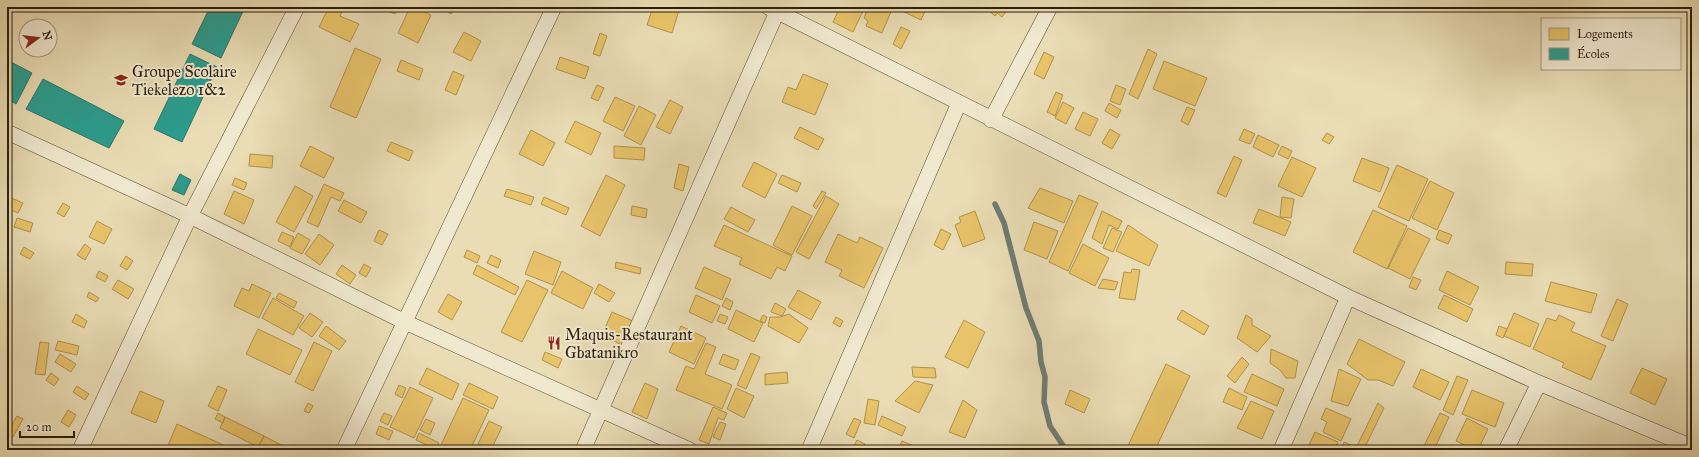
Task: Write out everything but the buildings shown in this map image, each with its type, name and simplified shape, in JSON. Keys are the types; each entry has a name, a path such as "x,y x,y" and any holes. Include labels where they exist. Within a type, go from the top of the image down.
{"street":[{"path":"80,450 190,216 297,7"},
{"path":"344,450 554,7"},
{"path":"992,120 1050,7"},
{"path":"583,450 602,410 773,9 1348,297 1539,383 1692,447"},
{"path":"809,450 959,103"},
{"path":"7,132 190,216 405,322 690,450"},
{"path":"1281,450 1348,297"},
{"path":"1506,450 1539,383"}],"waterway":[{"path":"995,204 1004,223 1026,308 1039,341 1041,362 1045,377 1044,402 1050,426 1066,450"}],"place":[{"name":"Groupe Scolaire Tiekelezo 1&2","path":"121,80"},
{"name":"Maquis-Restaurant Gbatanikro","path":"554,343"}]}
